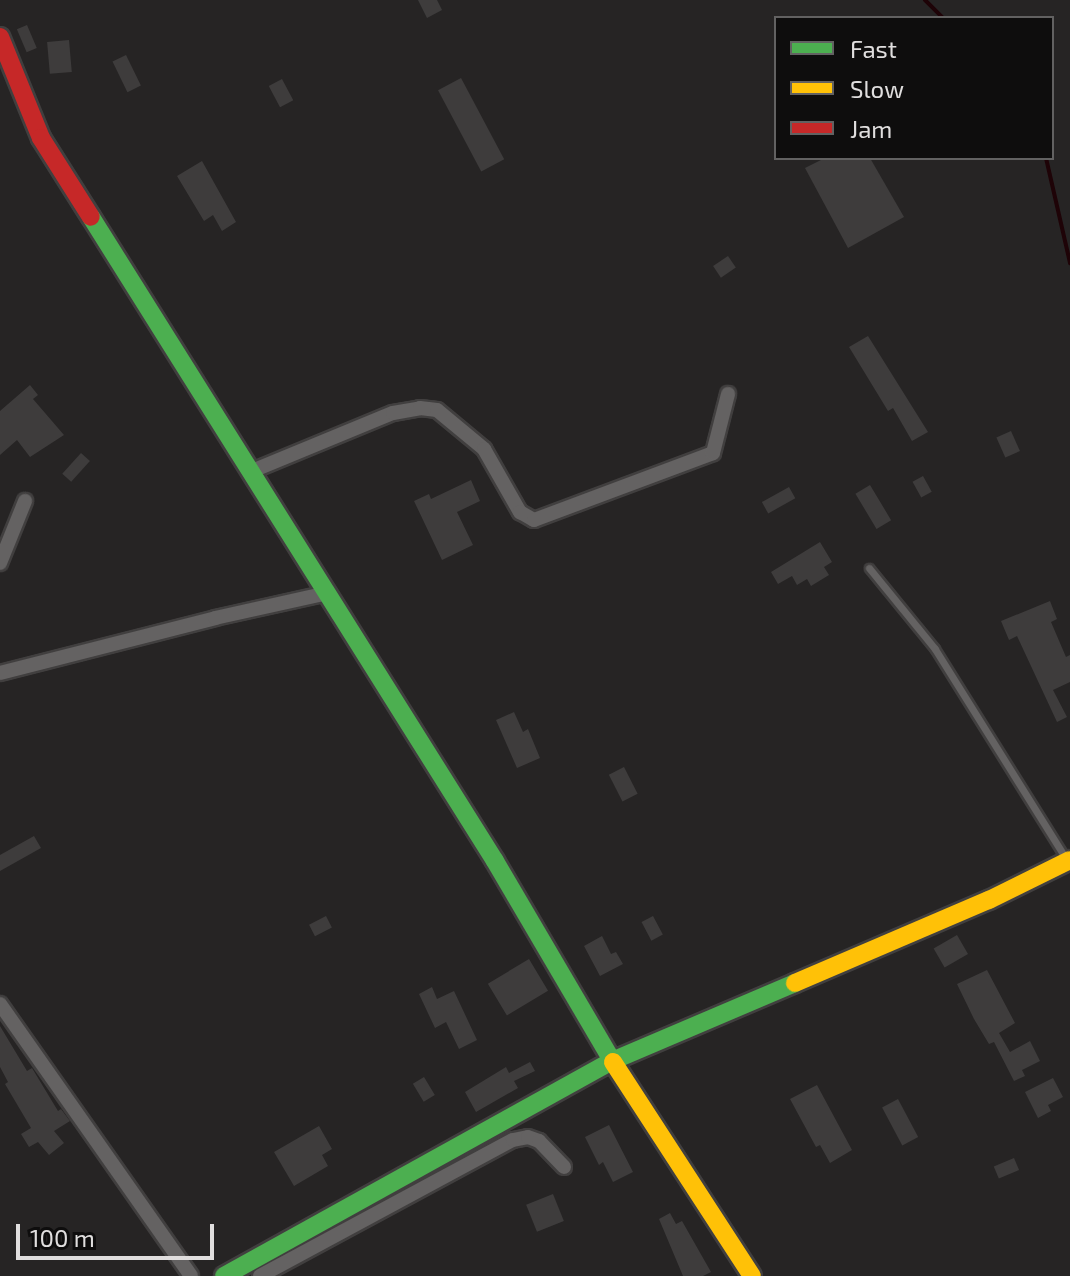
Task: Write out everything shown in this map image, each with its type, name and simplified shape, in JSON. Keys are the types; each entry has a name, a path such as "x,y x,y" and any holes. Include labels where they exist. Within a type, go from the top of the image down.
{"street":[{"path":"0,37 32,123 495,861 612,1061 752,1276"},
{"path":"252,471 393,413 420,408 437,410 484,449 520,512 534,520 713,453 728,394"},
{"path":"0,563 25,501"},
{"path":"0,673 215,618 328,593"},
{"path":"224,1276 612,1061 989,900 1069,860"},
{"path":"0,1004 191,1276"},
{"path":"260,1276 513,1140 528,1137 539,1141 564,1167"}],"lane":[{"path":"869,568 935,649 1069,860"}],"building":[{"path":"418,0 437,0 442,10 427,18"},
{"path":"27,25 37,48 27,52 17,29"},
{"path":"69,40 72,72 50,74 47,42"},
{"path":"126,55 141,86 127,92 113,62"},
{"path":"461,78 504,159 481,171 438,90"},
{"path":"282,79 293,100 280,107 269,86"},
{"path":"821,160 871,160 904,217 848,248 805,168"},
{"path":"202,161 236,222 222,231 213,215 204,221 177,176"},
{"path":"728,256 736,268 721,278 713,266"},
{"path":"868,336 928,432 912,441 893,408 888,411 849,347"},
{"path":"30,385 38,395 33,399 64,435 30,457 17,440 0,455 0,411"},
{"path":"1011,431 1020,451 1005,458 996,438"},
{"path":"81,453 90,461 71,482 62,474"},
{"path":"923,476 932,492 921,498 913,482"},
{"path":"471,480 480,501 457,512 473,545 442,560 414,501 429,494 431,499"},
{"path":"870,485 891,520 877,529 855,494"},
{"path":"789,487 795,498 768,513 762,502"},
{"path":"820,542 832,562 824,567 829,575 811,586 807,579 797,585 792,576 778,584 771,572"},
{"path":"1050,601 1057,619 1051,622 1066,657 1070,655 1070,682 1053,690 1067,717 1057,722 1017,636 1009,640 1001,621"},
{"path":"514,712 523,732 528,729 540,758 517,768 496,720"},
{"path":"624,767 638,794 622,801 609,775"},
{"path":"34,836 41,848 0,871 0,855"},
{"path":"326,916 332,928 315,936 309,925"},
{"path":"653,916 663,935 651,941 642,922"},
{"path":"957,935 968,954 945,968 934,949"},
{"path":"602,936 611,954 616,952 623,964 600,976 584,946"},
{"path":"529,959 548,991 507,1015 488,984"},
{"path":"987,970 1015,1023 999,1033 1010,1052 1030,1041 1040,1061 1022,1070 1025,1076 1014,1081 994,1042 989,1044 974,1019 957,984"},
{"path":"432,987 437,999 454,991 477,1040 459,1049 446,1022 435,1028 419,994"},
{"path":"0,1026 27,1071 32,1068 58,1111 61,1109 70,1121 54,1131 64,1143 49,1155 38,1142 29,1147 21,1134 31,1128 5,1084 8,1082 0,1067"},
{"path":"530,1062 535,1071 514,1081 518,1088 476,1112 465,1092 506,1067 509,1073"},
{"path":"424,1077 435,1095 424,1102 413,1084"},
{"path":"1053,1078 1063,1097 1048,1105 1051,1111 1038,1118 1025,1092"},
{"path":"817,1085 852,1150 830,1163 820,1145 816,1147 790,1099"},
{"path":"898,1099 918,1137 902,1145 882,1107"},
{"path":"609,1125 633,1172 613,1182 603,1162 599,1165 585,1137"},
{"path":"319,1126 332,1149 322,1155 328,1166 294,1186 274,1152"},
{"path":"1014,1158 1019,1170 999,1179 994,1167"},
{"path":"553,1194 564,1221 537,1232 526,1205"},
{"path":"670,1213 676,1224 682,1221 711,1272 703,1276 683,1276 659,1219"}],"waterway":[{"path":"925,0 941,16"},
{"path":"1046,160 1070,263"}],"traffic: fast":[{"path":"91,217 495,861 613,1062"},
{"path":"224,1276 612,1061 795,983"}],"traffic: slow":[{"path":"795,983 989,900 1070,860"},
{"path":"613,1062 752,1276"}],"traffic: jam":[{"path":"0,37 41,138 91,217"}]}
